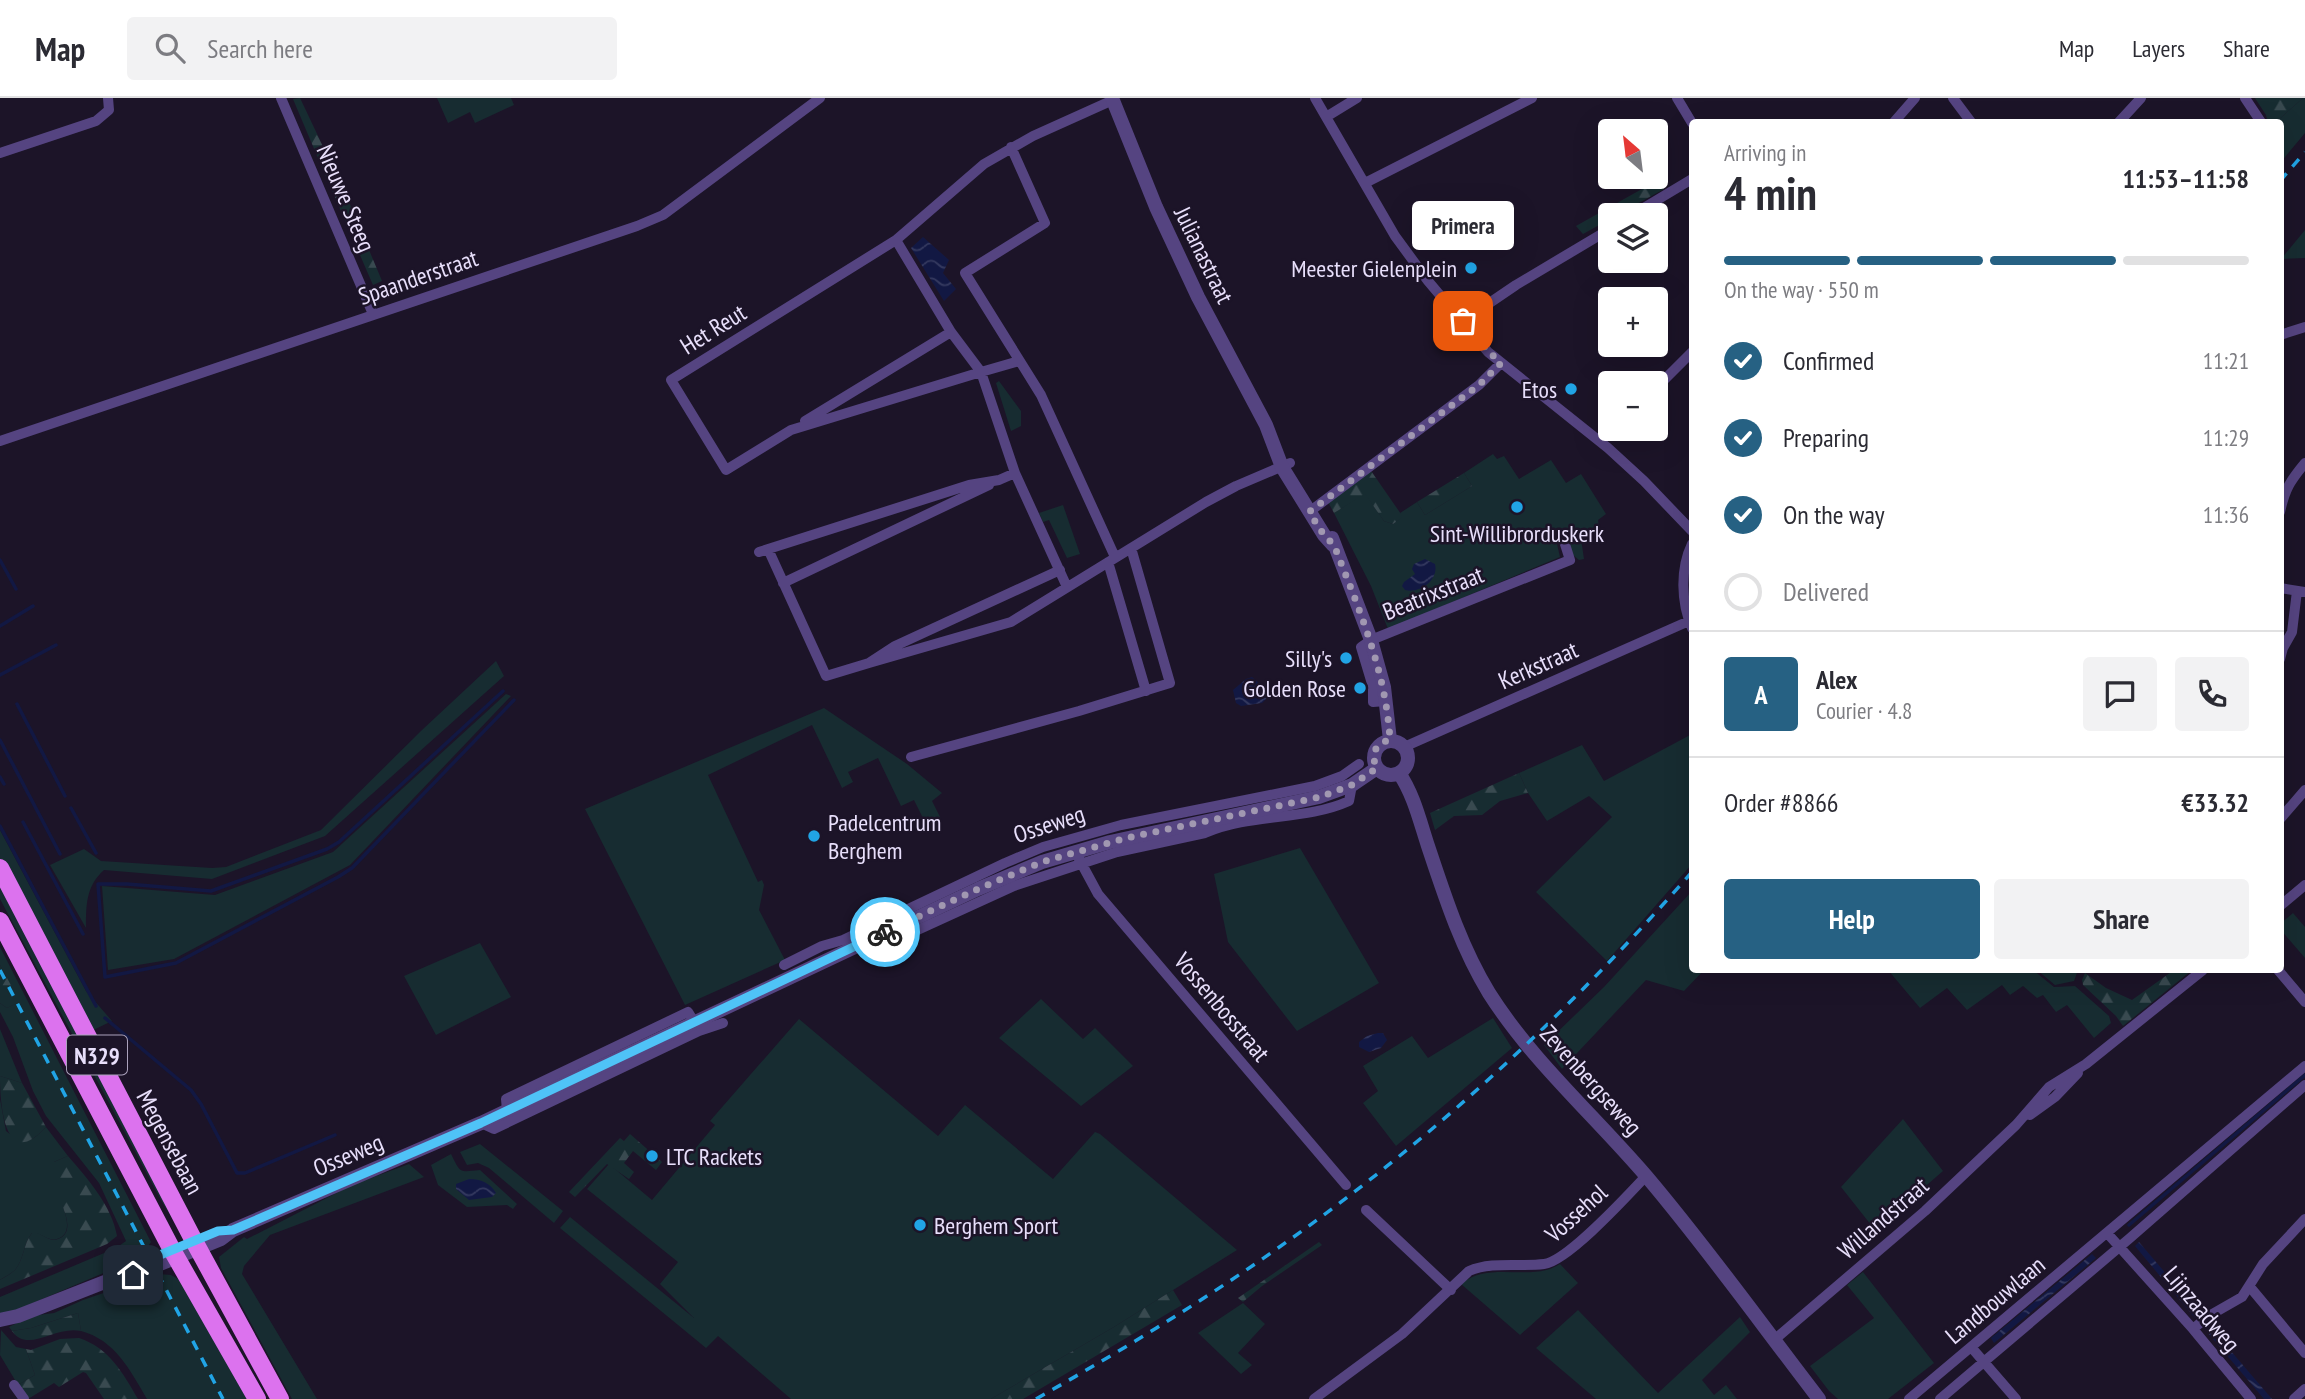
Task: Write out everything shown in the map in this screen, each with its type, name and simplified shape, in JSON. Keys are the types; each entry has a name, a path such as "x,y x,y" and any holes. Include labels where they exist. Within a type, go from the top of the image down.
{"main road":[{"name":"Megensebaan","path":"0,868 196,1245 280,1399"},
{"name":"Megensebaan","path":"0,921 174,1254 257,1399"}],"street":[{"path":"0,153 96,121 109,110 108,98"},
{"name":"Nieuwe Steeg","path":"281,98 373,314"},
{"name":"Spaanderstraat","path":"0,441 638,226 663,215 820,98"},
{"path":"1315,98 1395,236 1428,281 1489,352 1598,439"},
{"path":"1326,117 1357,98"},
{"path":"1365,183 1532,98"},
{"path":"1677,98 1690,119"},
{"path":"1953,98 1969,119"},
{"path":"2122,119 2141,98"},
{"path":"2245,98 2259,119"},
{"name":"Het Reut","path":"951,332 726,470 671,380 896,240 984,164 1011,147 1113,99"},
{"name":"Julianastraat","path":"1113,99 1179,258 1286,465 1324,535 1334,545 1371,640 1386,701 1390,740"},
{"path":"1896,119 1908,101"},
{"path":"1011,147 1045,223 965,273 1041,395 1112,559 1146,691"},
{"path":"1652,203 1689,181"},
{"path":"1463,321 1516,285 1598,236"},
{"path":"896,240 951,332 981,372 1015,473 1067,587"},
{"path":"2284,334 2305,327"},
{"path":"1668,376 1689,355"},
{"name":"Het Reut","path":"791,430 1019,361"},
{"path":"1312,510 1479,385 1501,363"},
{"path":"1600,441 1689,528"},
{"path":"2284,494 2305,463"},
{"path":"999,480 969,485 763,551 783,583 826,676 1011,622 1206,502 1286,465"},
{"path":"783,583 1015,473"},
{"name":"Beatrixstraat","path":"1371,640 1570,560 1564,541"},
{"path":"911,757 1170,683 1130,548"},
{"name":"Kerkstraat","path":"1689,553 1683,579 1689,614"},
{"path":"869,663 895,646 1060,570"},
{"path":"2284,646 2292,632 2301,592"},
{"name":"Kerkstraat","path":"1404,747 1689,626"},
{"path":"1385,741 1398,742 1404,747 1408,761 1399,773 1386,775 1377,768 1373,760 1376,748 1385,741"},
{"name":"Osseweg","path":"784,965 801,964 874,944 940,914 1014,873 1332,787 1359,764"},
{"name":"Osseweg","path":"481,1123 494,1129 697,1026 801,964 1043,847 1121,825 1352,785 1377,768"},
{"name":"Zevenbergseweg","path":"1399,773 1409,790 1468,957 1489,993 1529,1046 1646,1176 1704,1247 1819,1399"},
{"name":"Osseweg","path":"1078,857 1117,852 1205,833 1216,828 1340,805 1349,801 1352,785"},
{"path":"2284,814 2305,790"},
{"name":"Vossenbosstraat","path":"1078,857 1098,894 1346,1185"},
{"path":"2284,903 2305,885"},
{"name":"Willandstraat","path":"1774,1340 1925,1211 2016,1125 2055,1097 2086,1064 2199,973"},
{"path":"2281,973 2305,1002"},
{"name":"Osseweg","path":"18,1316 120,1276 133,1275 196,1245 218,1231 233,1230 481,1123 616,1052 697,1026 723,1023"},
{"name":"Landbouwlaan","path":"1909,1399 2305,1066"},
{"name":"Landbouwlaan","path":"1940,1399 2305,1085"},
{"name":"Vossehol","path":"1314,1399 1402,1334 1469,1271 1477,1268 1547,1264 1568,1253 1646,1176"},
{"path":"1366,1210 1451,1290"},
{"path":"2193,1329 2207,1317 2242,1297 2263,1264 2305,1219"},
{"path":"2107,1233 2121,1246"},
{"name":"Lijnzaadweg","path":"2121,1246 2251,1399"},
{"path":"2250,1287 2305,1353"},
{"path":"0,1321 18,1316"},
{"path":"0,1328 18,1316"},
{"path":"1971,1347 2016,1399"},
{"name":"Zevenbergseweg","path":"1807,1383 1825,1399"},
{"path":"14,1385 24,1399"},
{"path":"2294,1399 2305,1389"}],"green space":[{"path":"300,98 336,174 326,177 293,99"},
{"path":"437,98 511,98 514,105 475,123 470,112 448,123"},
{"path":"2255,98 2303,98 2279,119 2267,119"},
{"path":"2305,98 2305,133 2284,158 2284,119 2279,119"},
{"path":"341,183 382,281 373,285 331,188"},
{"path":"1642,189 1664,189 1639,203 1617,203"},
{"path":"1598,214 1598,226 1583,234 1576,226"},
{"path":"2305,230 2305,258 2284,259"},
{"path":"999,381 1021,411 1021,426 1011,431 996,383"},
{"path":"1493,454 1497,459 1504,456 1519,479 1551,460 1566,483 1581,474 1606,514 1598,520 1599,527 1580,532 1584,559 1579,560 1573,555 1567,539 1557,544 1560,557 1388,629 1371,586 1334,513 1365,493 1384,521 1393,524 1402,517 1400,513 1417,502 1425,515 1472,486 1464,473"},
{"path":"1369,468 1403,517 1393,524 1384,521 1365,494 1334,513 1327,500"},
{"path":"1464,473 1472,486 1425,515 1417,502"},
{"path":"1063,505 1080,554 1067,558 1049,520 1043,522 1039,513"},
{"path":"496,661 504,676 325,836 212,879 104,870 90,889 86,928 50,865 84,849 101,861 226,867 321,830"},
{"path":"506,694 511,696 350,865 174,959 108,970 102,886 215,895 333,852"},
{"path":"824,708 907,764 942,793 932,801 942,821 928,828 914,800 901,806 878,758 848,772 853,782 842,788 812,725 708,775 758,882 762,880 764,885 759,910 785,960 685,1005 585,809"},
{"path":"1689,736 1689,867 1607,961 1536,892 1612,817 1589,796 1547,821 1528,793 1519,773 1582,745 1604,781"},
{"path":"1519,773 1528,793 1500,801 1482,815 1454,816 1435,830 1430,813"},
{"path":"0,830 86,991 112,1021 85,1034 184,1217 172,1218 162,1202 0,899"},
{"path":"1300,848 1379,983 1297,1031 1228,942 1214,874"},
{"path":"1689,894 1689,973 1701,973 1684,991 1646,980 1562,1069 1544,1045 1604,987"},
{"path":"2293,913 2305,927 2305,958 2284,934 2284,921"},
{"path":"480,943 511,997 436,1035 404,976"},
{"path":"0,947 151,1242 143,1254 113,1269 0,1317 0,1297 116,1248 126,1241 99,1183 46,1116 33,1091 13,1037 0,1012 0,1003 7,1008 19,1002 0,965"},
{"path":"0,965 20,1002 7,1008 0,1003"},
{"path":"1891,973 2037,973 2054,987 2075,986 2109,1016 2111,1023 2094,1038 2067,1005 2056,1012 2043,995 2037,998 2023,986 2010,995 2002,985 1967,1010 1947,988 1920,1008"},
{"path":"2041,973 2077,973 2074,981 2055,985"},
{"path":"2085,973 2106,988 2132,1000 2170,973 2188,973 2123,1026 2083,985"},
{"path":"1041,999 1083,1039 1095,1028 1133,1066 1081,1106 999,1038"},
{"path":"1493,1018 1512,1048 1396,1146 1363,1103 1378,1091 1363,1066 1412,1036 1428,1058"},
{"name":"Berghem Sport","path":"799,1019 938,1136 965,1105 1053,1179 1095,1132 1100,1134 1237,1250 1114,1327 991,1399 791,1399 718,1336 706,1348 560,1228 570,1217 694,1318 660,1284 678,1262 587,1189 609,1164 652,1200 715,1125 710,1121"},
{"path":"0,1029 22,1083 0,1076"},
{"path":"0,1076 22,1083 46,1127 32,1139 21,1142 13,1138 7,1129 1,1102"},
{"path":"0,1099 6,1131 27,1141 36,1137 46,1127 68,1156 54,1162 67,1222 66,1232 54,1240 32,1233 18,1266 0,1280"},
{"path":"1903,1119 1943,1171 1875,1230 1841,1187"},
{"path":"630,1134 662,1162 656,1170 633,1151 624,1163 634,1172 629,1179 607,1164 575,1197 569,1192 620,1138 624,1141"},
{"path":"480,1144 563,1211 554,1223 489,1168 478,1163 467,1165 460,1152"},
{"path":"451,1154 461,1170 480,1170 517,1204 513,1209 507,1205 467,1207 438,1185 431,1165"},
{"path":"68,1156 104,1203 117,1236 107,1244 0,1289 0,1280 18,1266 32,1233 54,1240 64,1235 67,1222 52,1182 50,1167 54,1162"},
{"path":"409,1164 424,1177 270,1235 244,1266 242,1274 317,1399 292,1399 221,1268 219,1257 244,1237 247,1239 352,1185"},
{"path":"1319,1242 1322,1245 1243,1302 1238,1298"},
{"path":"1560,1264 1578,1283 1520,1335 1461,1284 1485,1273 1536,1272"},
{"path":"1863,1272 1934,1363 1888,1399 1838,1399 1810,1366 1874,1318 1847,1285"},
{"path":"159,1274 171,1275 180,1280 250,1399 147,1399 128,1367 112,1349 93,1335 81,1331 78,1313 31,1328 12,1331 9,1327 30,1316 54,1313"},
{"path":"1173,1290 1182,1305 1023,1399 991,1399 1114,1327"},
{"path":"1243,1303 1265,1324 1238,1353 1252,1365 1241,1374 1198,1333"},
{"path":"1578,1310 1658,1393 1740,1317 1750,1332 1702,1380 1714,1395 1726,1385 1737,1399 1596,1399 1536,1348"},
{"path":"78,1313 81,1331 71,1330 26,1340 12,1331 31,1328"},
{"path":"1,1330 16,1347 26,1349 35,1375 18,1385 0,1355"},
{"path":"79,1338 90,1342 107,1355 121,1371 138,1399 104,1399 83,1372 59,1387 54,1383 28,1399 18,1385 35,1375 26,1349 31,1350 60,1339"}],"water":[{"path":"923,237 949,260 943,273 956,289 944,301 911,248"},
{"path":"1425,559 1435,564 1431,580 1417,590 1405,590 1402,586 1404,582 1415,574 1412,569 1414,564"},
{"path":"1252,677 1268,691 1268,697 1262,703 1241,706 1236,703 1233,690"},
{"path":"1383,1033 1387,1040 1381,1048 1369,1052 1359,1047 1359,1042 1367,1036"},
{"path":"469,1179 485,1182 496,1193 492,1197 469,1200 456,1189 456,1184"},
{"path":"2139,1242 2203,1312 2195,1318 2135,1246"},
{"path":"2092,1254 2096,1258 1994,1343 1991,1338"},
{"path":"2212,1329 2272,1399 2264,1399 2207,1332"}],"waterway":[{"path":"0,560 16,589"},
{"path":"0,626 33,606"},
{"path":"0,675 56,645"},
{"path":"503,691 339,842 327,849 211,891 98,884 105,977 176,963 352,868 514,700"},
{"path":"17,704 65,796"},
{"path":"0,740 60,854"},
{"path":"0,777 4,784"},
{"path":"71,808 96,853"},
{"path":"23,822 83,934"},
{"path":"0,826 96,1006"},
{"path":"105,1018 191,1090 237,1173 245,1173 335,1135"},
{"path":"2129,1225 2305,1075"}],"railway":[{"path":"2284,176 2305,152"},
{"path":"1036,1399 1219,1288 1335,1207 1390,1164 1444,1119 1547,1024 1597,975 1689,875"},
{"path":"0,970 223,1399"}],"way so far":[{"path":"885,932 1042,862 1126,838 1335,793 1377,768 1373,760 1376,748 1390,740 1384,687 1371,640 1334,545 1309,512 1479,385 1501,363 1463,321"}],"place":[{"name":"Meester Gielenplein","path":"1471,268"},
{"name":"Primera","path":"1463,321"},
{"name":"Etos","path":"1571,389"},
{"name":"Sint-Willibrorduskerk","path":"1517,507"},
{"name":"Silly's","path":"1346,658"},
{"name":"Golden Rose","path":"1360,688"},
{"name":"Padelcentrum Berghem","path":"814,836"},
{"name":"LTC Rackets","path":"652,1156"},
{"name":"Berghem Sport","path":"920,1225"}],"route":[{"path":"133,1275 120,1276 131,1267 218,1231 233,1230 481,1123 885,932"}]}
